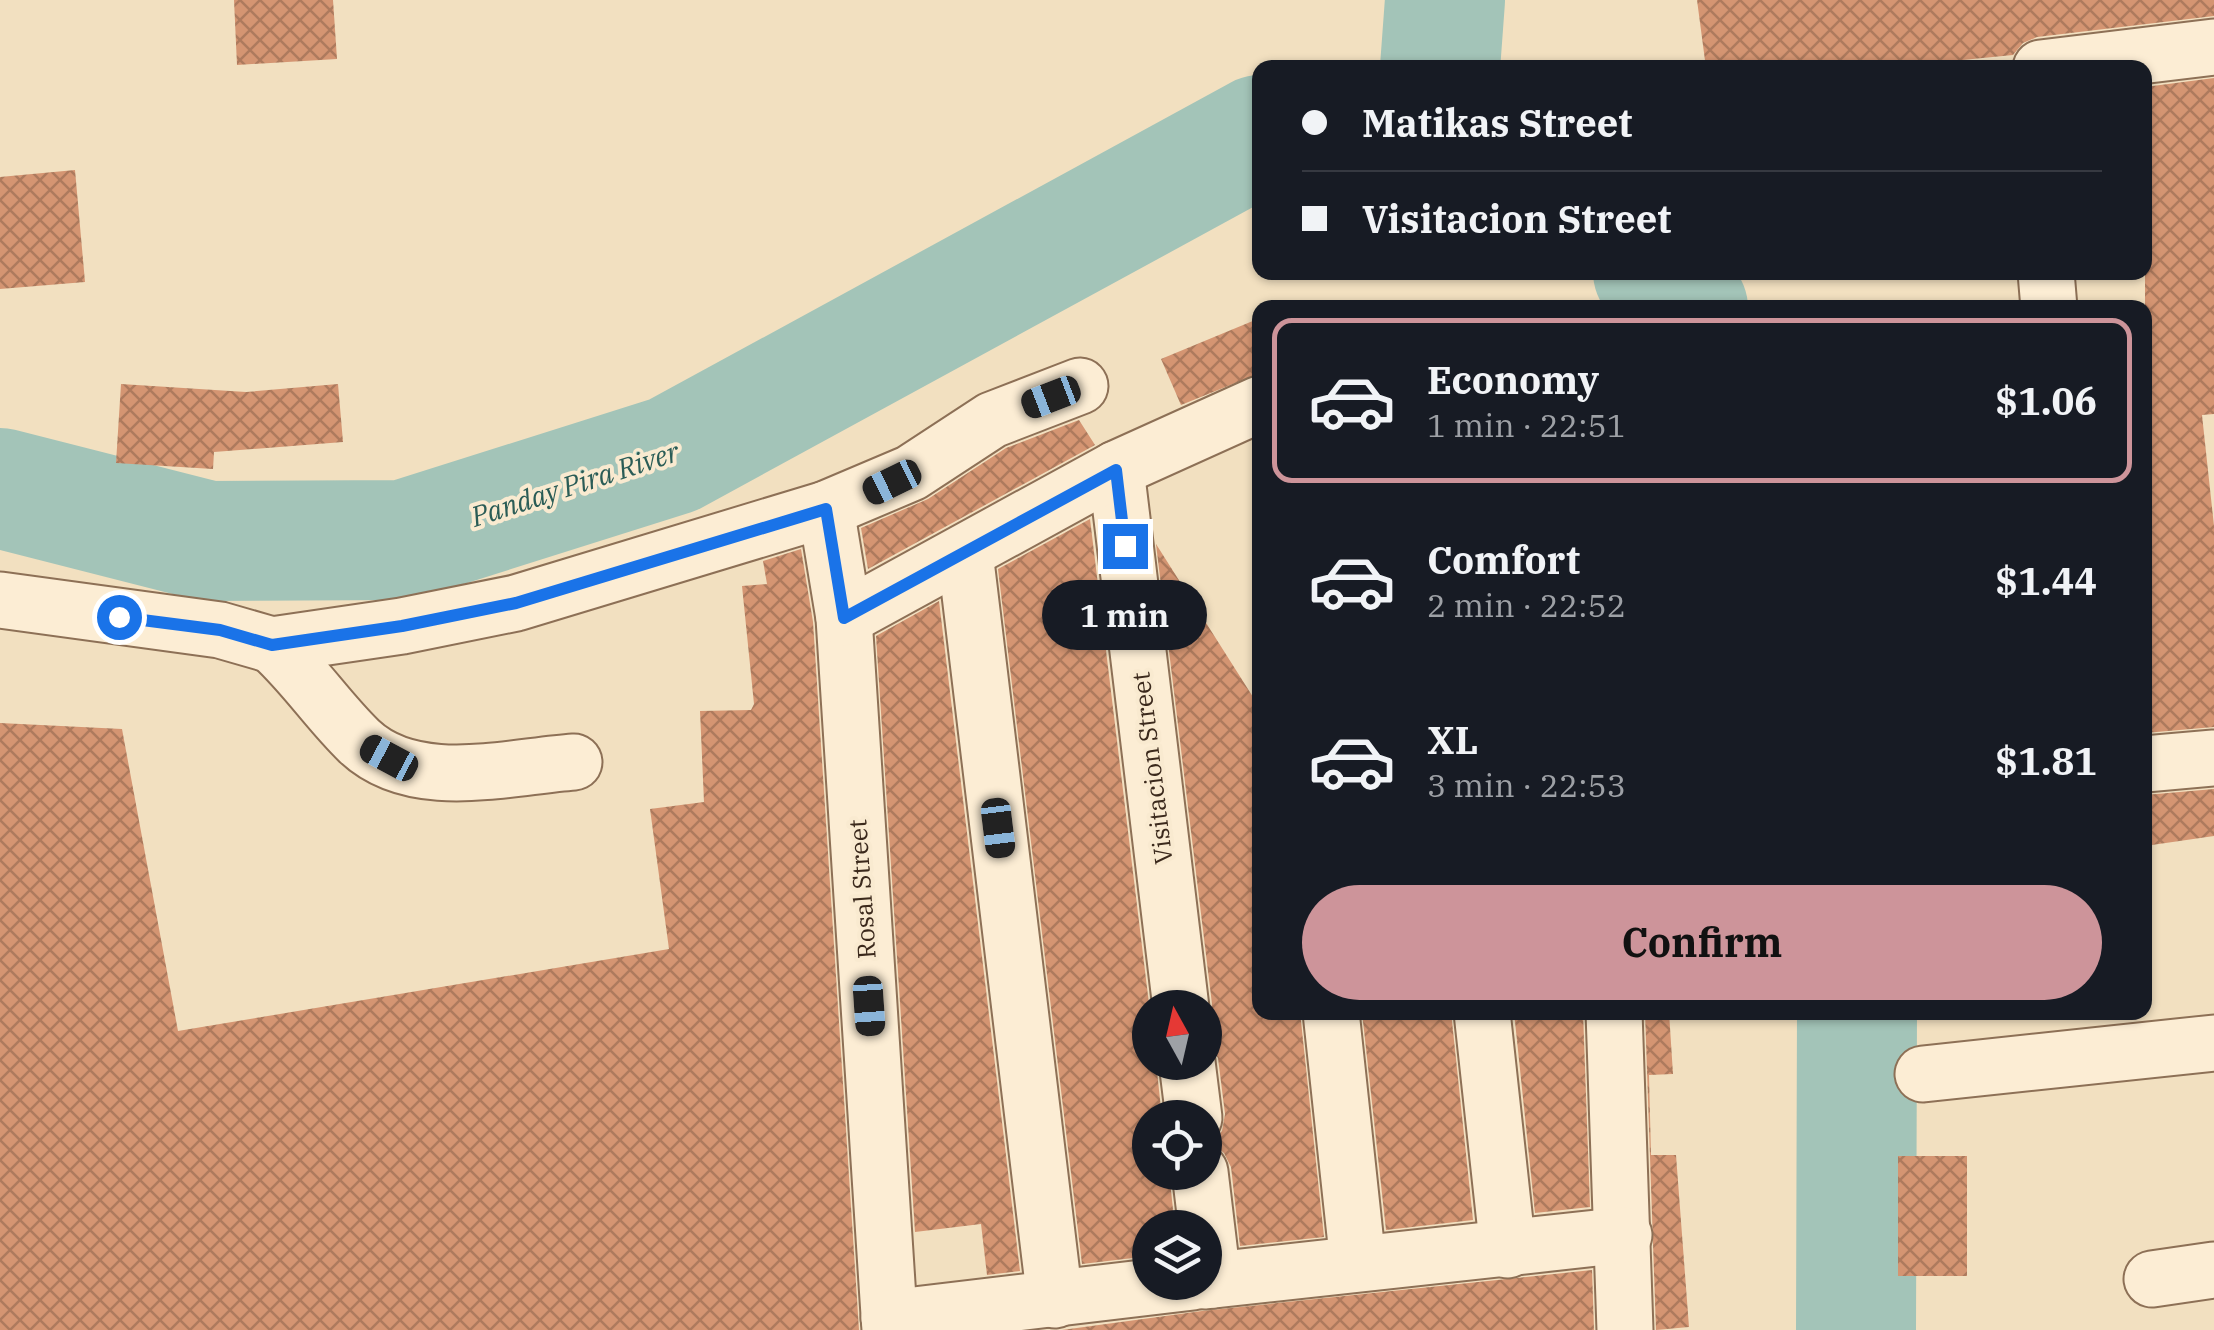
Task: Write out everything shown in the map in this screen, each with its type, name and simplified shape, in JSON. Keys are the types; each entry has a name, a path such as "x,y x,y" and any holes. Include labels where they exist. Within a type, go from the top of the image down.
{"street":[{"path":"2107,60 2214,47"},
{"path":"0,600 220,630 272,645 402,626 516,603 826,509 910,473 992,420 1080,386"},
{"path":"844,618 1116,470 1252,408"},
{"name":"Visitacion Street","path":"1116,470 1178,990"},
{"name":"Rosal Street","path":"826,509 844,618 889,1324"},
{"path":"965,553 1055,1300"},
{"path":"272,645 308,678 361,743 417,773 574,762"},
{"path":"2152,763 2214,758"},
{"path":"1331,1020 1358,1263"},
{"path":"1483,1020 1508,1250"},
{"path":"1614,1020 1625,1330"},
{"path":"1924,1074 2214,1043"},
{"path":"1222,1279 1508,1250 1624,1234"},
{"path":"2152,1279 2214,1270"},
{"path":"889,1324 1132,1290"}],"building":[{"path":"234,0 333,0 337,59 237,65"},
{"path":"1697,0 2214,0 2214,16 2037,37 2023,43 2013,55 1963,60 1705,60"},
{"path":"2214,78 2214,414 2202,415 2214,526 2214,727 2152,732 2152,300 2145,300 2145,280 2152,280 2152,86"},
{"path":"75,170 85,282 0,289 0,177"},
{"path":"1252,321 1252,376 1181,405 1161,359"},
{"path":"121,384 246,392 338,384 343,442 214,452 213,469 116,463"},
{"path":"1079,420 1095,445 868,569 861,528 928,499 1006,448"},
{"path":"1090,519 1147,990 1132,990 1132,1080 1158,1080 1160,1100 1132,1100 1132,1190 1171,1190 1173,1210 1132,1210 1132,1258 1082,1264 998,569"},
{"path":"1156,544 1252,695 1252,1020 1301,1020 1324,1237 1240,1246 1231,1167 1222,1151 1225,1114 1221,1080 1222,990 1210,990"},
{"path":"801,549 813,622 859,1330 0,1330 0,723 122,729 178,1031 669,949 650,809 704,802 700,711 751,710 754,704 742,586 767,584 763,561"},
{"path":"939,601 1020,1271 987,1275 981,1224 915,1232 876,636"},
{"path":"2214,789 2214,836 2152,845 2152,794"},
{"path":"1363,1020 1452,1020 1473,1220 1386,1230"},
{"path":"1515,1020 1583,1020 1590,1207 1535,1213"},
{"path":"1645,1020 1670,1020 1673,1074 1649,1075 1651,1155 1676,1155 1689,1327 1656,1330"},
{"path":"1898,1156 1967,1156 1967,1276 1898,1276"},
{"path":"1592,1270 1594,1330 1062,1330 1202,1311"}],"waterway":[{"path":"1441,60 1445,0"},
{"name":"Panday Pira River","path":"0,488 208,541 404,540 673,455 1252,139"},
{"path":"1661,280 1680,300"},
{"path":"1856,1330 1857,1020"}],"route":[{"path":"119,617 220,630 272,645 402,626 516,603 826,509 844,618 1116,470 1125,546"}]}
